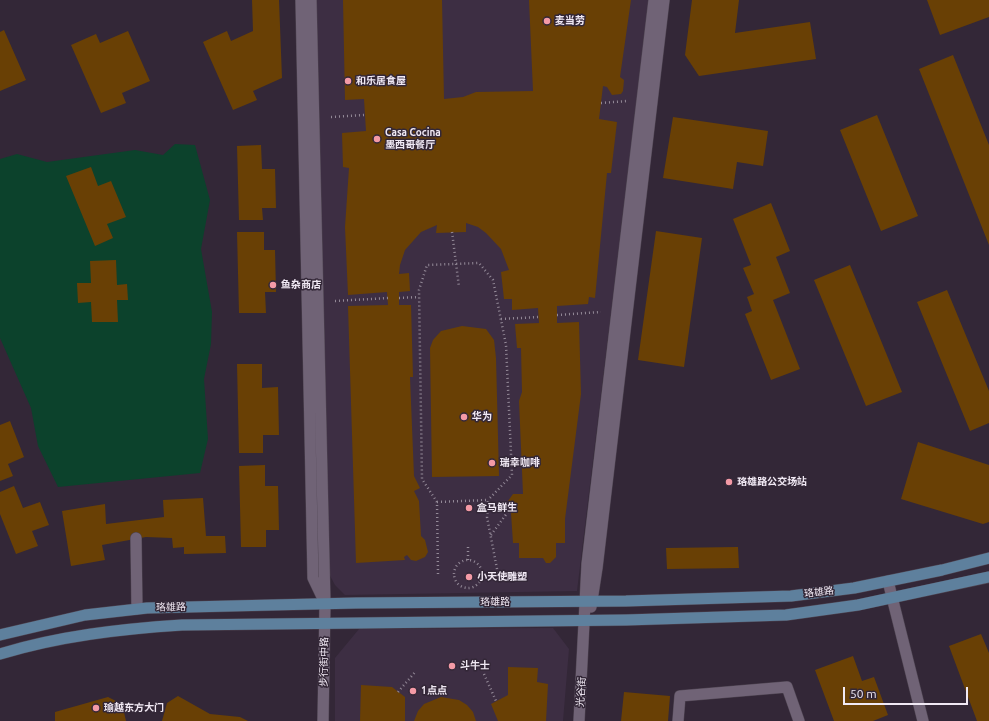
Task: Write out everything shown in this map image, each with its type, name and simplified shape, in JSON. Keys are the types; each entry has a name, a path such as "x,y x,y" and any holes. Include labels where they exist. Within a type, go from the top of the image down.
{"main road":[{"name":"珞雄路","path":"0,635 85,615 137,609 325,604 589,601 791,596 854,588 942,570 989,558"},
{"name":"珞雄路","path":"0,654 24,647 88,634 139,627 182,625 587,620 786,615 892,598 989,577"}],"street":[{"path":"301,0 313,578 325,604"},
{"name":"步行街中路","path":"311,0 325,604 323,721"},
{"path":"589,601 588,556 654,0"},
{"path":"589,601 598,568 664,0"},
{"path":"136,538 137,609"},
{"path":"888,581 922,721"},
{"name":"光谷街","path":"579,721 589,601"},
{"path":"678,721 680,696 787,687 799,721"}],"path":[{"path":"601,103 627,101"},
{"path":"332,116 365,115"},
{"path":"452,232 459,287"},
{"path":"438,574 437,502 422,479 419,290 427,264 456,263 479,263 493,280 506,345 512,475 488,500 486,517 498,574"},
{"path":"399,298 419,297"},
{"path":"335,301 388,298"},
{"path":"557,315 601,312"},
{"path":"501,319 539,317"},
{"path":"437,502 488,500"},
{"path":"490,535 513,504"},
{"path":"468,546 468,560"},
{"path":"468,560 476,562 482,573 477,584 469,587 461,585 454,574 460,563 468,560"},
{"path":"398,692 416,671"},
{"path":"484,674 496,701"}],"shaded area":[{"path":"316,0 649,0 577,591 345,595 335,585 327,570"},
{"path":"553,628 569,649 563,721 335,721 335,658 359,629"}],"green space":[{"path":"175,144 195,145 210,200 201,249 212,312 211,344 204,379 208,439 200,473 58,487 38,446 31,408 0,338 0,159 17,154 47,162 135,150 163,155"}],"building":[{"path":"252,0 279,0 282,78 253,91 257,100 233,110 203,42 227,31 231,41 253,31"},
{"path":"343,0 442,0 444,99 463,97 476,92 533,91 529,0 631,0 620,77 624,80 623,91 621,94 612,95 607,87 603,86 599,119 617,122 611,173 607,173 595,298 589,297 588,304 557,306 557,323 579,322 581,394 565,519 565,543 556,543 556,557 550,563 546,563 543,558 519,558 519,543 513,543 511,513 517,513 516,507 508,501 513,494 523,494 519,401 522,392 521,348 517,348 515,324 539,323 538,308 512,310 512,299 504,299 501,272 509,270 501,249 478,227 466,223 466,232 436,233 437,225 421,232 405,250 400,265 399,274 409,273 410,291 399,292 399,305 411,305 413,377 410,377 414,476 420,488 414,491 419,501 421,536 425,540 428,552 425,557 416,561 411,560 407,555 404,557 405,560 356,563 348,306 388,305 387,292 348,295 345,227 349,168 343,167 342,133 366,131 364,99 345,100"},
{"path":"692,0 739,0 735,33 810,22 816,59 699,76 685,55"},
{"path":"927,0 989,0 989,17 940,35"},
{"path":"4,30 26,80 0,91 0,32"},
{"path":"128,31 150,81 122,93 126,103 101,113 71,45 96,34 100,43"},
{"path":"953,55 989,145 989,245 919,69"},
{"path":"877,115 918,216 881,231 840,130"},
{"path":"673,117 768,131 763,166 737,162 733,189 663,178"},
{"path":"261,145 262,169 275,169 276,208 262,208 263,220 239,220 237,146"},
{"path":"91,167 98,186 111,181 126,217 107,224 113,238 95,246 66,176"},
{"path":"771,203 790,251 776,257 790,293 773,300 800,369 771,380 745,314 752,311 747,297 754,294 743,268 751,265 733,219"},
{"path":"656,231 702,238 684,367 638,360"},
{"path":"237,232 264,232 264,250 275,250 276,292 265,292 266,313 239,313"},
{"path":"116,260 117,285 127,284 128,300 117,300 118,322 92,322 91,302 78,303 77,283 91,283 90,261"},
{"path":"850,265 902,392 866,406 814,280"},
{"path":"947,290 989,391 989,423 970,431 917,302"},
{"name":"华为","path":"462,326 486,329 494,340 496,358 499,476 432,477 430,348 433,340 441,331"},
{"path":"237,364 262,364 262,388 278,387 279,435 263,435 263,453 239,453"},
{"path":"10,421 24,457 8,464 13,476 0,481 0,425"},
{"path":"918,442 989,465 989,522 983,524 901,499"},
{"path":"265,465 265,486 278,486 279,530 266,530 266,547 241,547 239,466"},
{"path":"14,486 23,508 40,502 49,525 32,531 38,546 16,554 0,514 0,492"},
{"path":"203,498 206,536 225,536 226,553 184,554 184,547 173,548 172,538 146,537 102,545 105,560 71,566 62,511 105,504 106,524 164,517 163,500"},
{"path":"738,547 739,568 667,569 666,548"},
{"path":"981,634 989,653 989,721 977,721 949,646"},
{"path":"853,656 862,681 874,677 888,715 873,721 834,721 815,670"},
{"path":"508,667 538,668 537,682 548,684 546,721 498,721 491,704 508,695"},
{"path":"361,685 392,687 405,697 405,721 360,721"},
{"path":"624,692 670,696 668,721 621,721"},
{"name":"瑜越东方大门","path":"178,696 210,714 240,717 248,721 162,721 167,703"},
{"name":"瑜越东方大门","path":"108,697 122,704 126,721 55,721 55,712"},
{"path":"441,697 459,700 467,705 473,712 476,721 414,721 418,711 424,704"}],"place":[{"name":"麦当劳","path":"547,21"},
{"name":"和乐居食屋","path":"348,81"},
{"name":"Casa Cocina 墨西哥餐厅","path":"377,139"},
{"name":"鱼杂商店","path":"273,285"},
{"name":"华为","path":"464,417"},
{"name":"瑞幸咖啡","path":"492,463"},
{"name":"珞雄路公交场站","path":"729,482"},
{"name":"盒马鲜生","path":"469,508"},
{"name":"小天使雕塑","path":"469,577"},
{"name":"斗牛士","path":"452,666"},
{"name":"1点点","path":"413,691"},
{"name":"瑜越东方大门","path":"96,708"}]}
